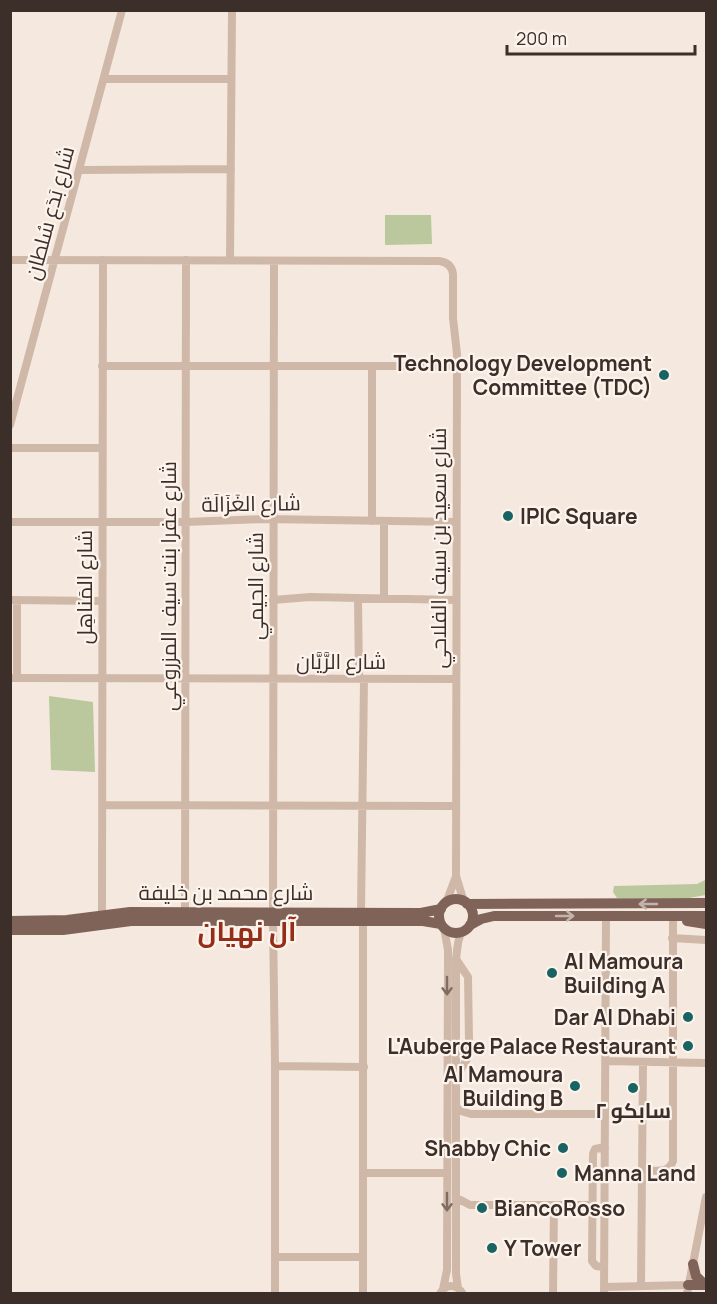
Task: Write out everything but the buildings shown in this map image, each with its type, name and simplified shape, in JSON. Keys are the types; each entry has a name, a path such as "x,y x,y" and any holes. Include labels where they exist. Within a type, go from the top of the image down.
{"main road":[{"path":"672,904 706,897"},
{"path":"706,903 466,903 455,900 443,906 439,916 442,926 455,933 481,919 494,916 706,916"},
{"path":"466,903 472,912 466,929"},
{"name":"شارع محمد بن خليفة","path":"10,930 63,930 131,921 423,913 443,906"},
{"name":"شارع محمد بن خليفة","path":"10,921 67,920 130,912 273,916"},
{"name":"شارع محمد بن خليفة","path":"362,916 423,921 442,926"},
{"path":"673,916 706,924"},
{"path":"693,1264 696,1276 705,1285"},
{"path":"688,1289 705,1285"}],"street":[{"name":"شارع بَدَع سُلطان","path":"10,425 122,10"},
{"path":"230,260 232,10"},
{"path":"104,79 231,79"},
{"path":"80,170 231,169"},
{"name":"شارع سعيد بن سيف الفلاحي","path":"10,260 445,262 451,267 457,366 456,876 466,903"},
{"name":"شارع عفرا بنت سيف المزروعي","path":"185,912 186,260"},
{"name":"شارع المَناهِل","path":"102,915 103,261"},
{"name":"شارع الجيمي","path":"274,261 275,1293"},
{"path":"102,366 457,366"},
{"path":"372,367 372,521"},
{"path":"10,448 102,448"},
{"name":"شارع الغَزَالَة","path":"10,522 186,522 274,519 456,522"},
{"path":"384,521 384,598"},
{"path":"358,598 363,806 363,1293"},
{"path":"273,600 358,598 456,600"},
{"path":"14,678 14,600 102,601"},
{"name":"شارع الرَّيَّان","path":"14,678 455,679"},
{"path":"102,805 455,806"},
{"name":"شارع سعيد بن سيف الفلاحي","path":"443,906 456,876"},
{"path":"606,916 604,1290 688,1289 706,1197"},
{"path":"642,1170 665,1171 672,1164 673,916"},
{"path":"441,1291 447,1275 448,951 442,926"},
{"path":"462,1292 456,1274 456,1077 467,1059 468,977 456,959 457,947 466,929"},
{"path":"672,938 706,940"},
{"path":"606,1061 706,1063"},
{"path":"643,1062 644,1288"},
{"path":"276,1066 364,1067"},
{"path":"456,1107 471,1114 605,1114"},
{"path":"456,1122 471,1114"},
{"path":"604,1267 596,1266 592,1261 593,1152 597,1148 605,1147"},
{"path":"363,1173 447,1173"},
{"path":"457,1198 470,1204 594,1205"},
{"path":"456,1212 470,1204"},
{"path":"553,1293 554,1205"},
{"path":"275,1257 363,1257"},
{"path":"441,1291 450,1286 462,1292"}],"green space":[{"path":"385,215 431,215 432,244 385,245"},
{"path":"49,696 93,702 95,772 51,770"},
{"path":"706,876 706,895 689,898 617,898 613,892 614,886 697,884 705,880"}],"place":[{"name":"Technology Development Committee (TDC)","path":"664,375"},
{"name":"IPIC Square","path":"508,516"},
{"name":"Al Mamoura Building A","path":"552,973"},
{"name":"Dar Al Dhabi","path":"688,1017"},
{"name":"L'Auberge Palace Restaurant","path":"688,1046"},
{"name":"Al Mamoura Building B","path":"575,1086"},
{"name":"سابكو ٢","path":"633,1088"},
{"name":"Shabby Chic","path":"563,1148"},
{"name":"Manna Land","path":"562,1173"},
{"name":"BiancoRosso","path":"482,1208"},
{"name":"Y Tower","path":"492,1248"}],"district":[{"name":"آل نهيان","path":"247,930"}]}
